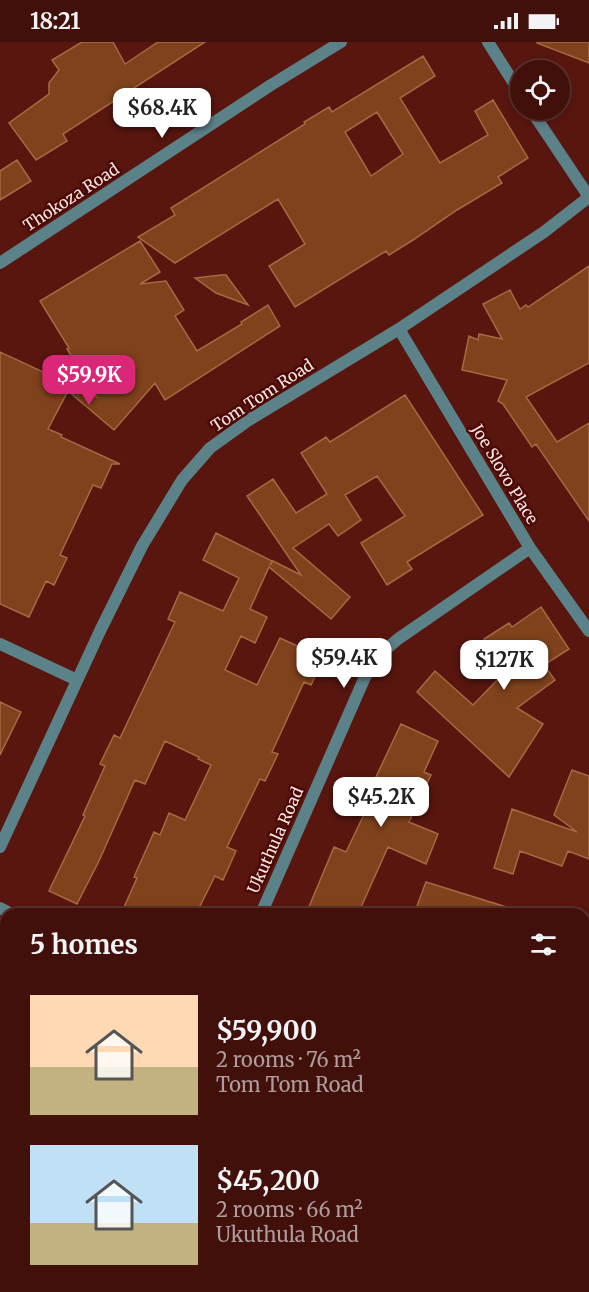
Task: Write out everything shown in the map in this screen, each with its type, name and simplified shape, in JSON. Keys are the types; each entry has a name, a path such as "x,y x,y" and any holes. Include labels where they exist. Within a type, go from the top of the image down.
{"street":[{"name":"Thokoza Road","path":"0,263 262,91 341,42"},
{"path":"488,42 510,77"},
{"path":"538,120 589,197"},
{"name":"Tom Tom Road","path":"0,847 142,546 182,480 210,448 249,420 399,329 544,232 589,197"},
{"name":"Joe Slovo Place","path":"399,329 530,548 589,631"},
{"name":"Ukuthula Road","path":"264,908 365,677 384,651 413,627 530,548"},
{"path":"0,644 77,680"}],"building":[{"path":"82,42 113,42 125,64 158,42 205,42 63,134 67,141 36,160 9,123 49,94 49,83 59,70 52,60"},
{"path":"589,42 589,63 537,43"},
{"path":"423,56 435,76 400,98 440,163 488,135 475,111 493,100 528,158 498,177 502,183 413,240 389,255 386,251 295,307 269,266 305,244 278,199 175,263 138,237 175,215 171,208 305,124 304,122 329,107 332,112","holes":["377,112 403,154 371,176 345,132"]},
{"path":"17,160 31,181 0,200 0,171"},
{"path":"140,241 160,272 140,284 166,281 184,310 175,316 197,351 242,324 241,322 268,305 280,326 165,400 155,383 114,430 68,391 48,429 120,464 112,464 101,488 93,485 60,555 67,558 54,585 46,581 29,617 0,604 0,352 97,397 40,301"},
{"path":"589,266 589,363 526,397 557,442 589,423 589,521 536,444 532,447 503,404 498,401 507,380 462,370 469,336 478,340 479,334 502,339 483,304 510,290 520,309 526,305 528,307"},
{"path":"226,275 248,305 216,293 195,278"},
{"path":"405,395 483,515 407,562 412,569 387,585 361,543 405,516 377,476 345,495 361,520 338,536 329,524 293,548 350,597 331,619 269,567 250,609 267,617 255,643 241,636 225,670 257,685 280,638 324,658 311,685 304,682 272,752 278,754 265,781 260,779 227,847 236,851 223,880 215,876 199,908 124,908 137,878 134,877 154,832 160,835 169,813 185,820 211,765 165,741 145,784 135,780 77,904 49,891 85,816 83,815 105,766 100,764 114,735 120,738 175,622 168,619 180,592 223,611 239,578 203,560 216,533 272,561 270,565 273,561 301,575 247,496 273,479 296,513 327,494 301,453 326,437 330,442"},
{"path":"541,607 569,649 544,665 555,680 517,708 543,724 509,777 417,692 435,671 473,705 505,672 484,639 509,623 512,627"},
{"path":"0,702 21,712 0,755"},
{"path":"401,724 438,741 424,772 431,775 409,822 438,834 426,864 388,847 361,908 309,908 334,847 346,852 379,783 374,781"},
{"path":"572,770 589,776 589,859 568,851 562,866 520,851 513,874 494,868 512,809 577,832 554,815"},
{"path":"426,882 510,908 416,908"}]}
